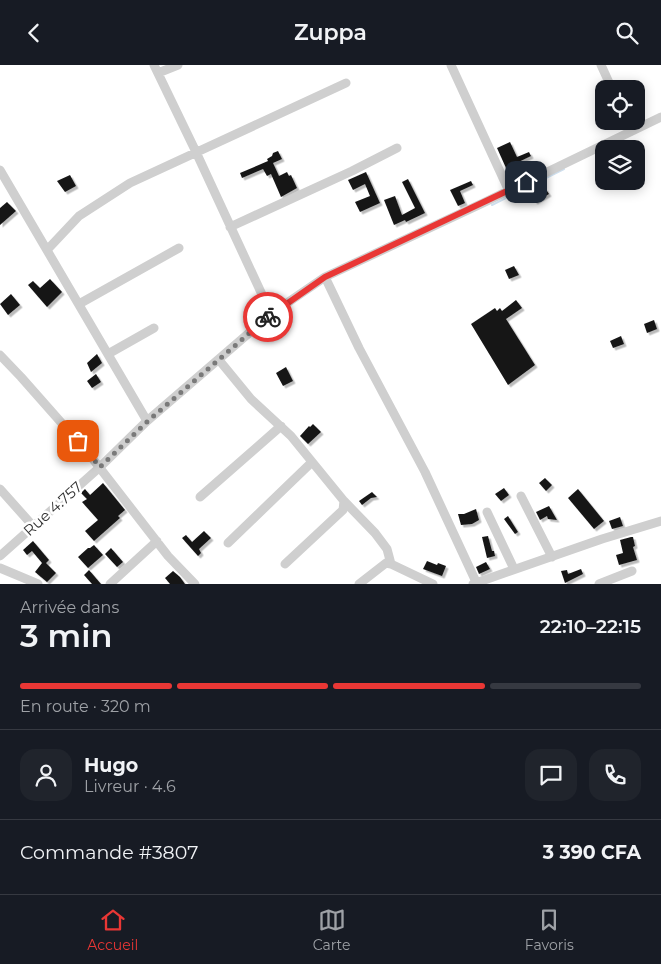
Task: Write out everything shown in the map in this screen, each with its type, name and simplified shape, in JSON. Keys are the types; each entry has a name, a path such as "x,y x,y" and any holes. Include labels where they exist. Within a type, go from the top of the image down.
{"street":[{"path":"178,65 156,69 271,315"},
{"path":"451,65 509,191"},
{"path":"601,65 608,80"},
{"path":"47,250 79,216 130,183 346,83"},
{"name":"Rue 4.757","path":"0,555 100,467 148,421 271,315 325,277 661,117"},
{"path":"230,227 352,171 397,148"},
{"path":"0,170 148,421"},
{"path":"79,304 179,247"},
{"path":"325,277 359,348 425,472 475,584 602,539 661,521"},
{"path":"108,354 154,328"},
{"path":"0,355 22,377 100,467 113,487 168,556 195,584"},
{"path":"219,360 251,399 280,426 344,501 375,533 386,549 391,564"},
{"path":"200,497 280,426"},
{"path":"228,543 312,462"},
{"path":"0,489 33,526"},
{"path":"521,496 552,557"},
{"path":"285,565 344,510 344,501"},
{"path":"487,512 514,569"},
{"path":"110,584 157,541"},
{"path":"359,584 382,566 391,564 433,584"},
{"path":"0,568 38,584"},
{"path":"598,584 632,571"}],"building":[{"path":"510,142 517,157 529,152 531,156 506,168 497,148"},
{"path":"278,151 282,159 273,163 279,176 287,172 289,176 291,175 297,188 281,197 271,174 267,176 263,169 242,178 240,173 268,161 267,159 273,153"},
{"path":"366,172 380,203 360,212 355,202 370,196 365,184 353,190 348,180"},
{"path":"70,175 76,186 65,192 57,181"},
{"path":"408,179 425,213 406,222 405,220 394,225 384,200 395,196 402,215 415,208 402,182"},
{"path":"471,181 473,185 460,191 465,203 458,206 450,190"},
{"path":"545,188 549,194 535,202 531,195"},
{"path":"7,202 16,211 0,225 0,208"},
{"path":"514,266 519,275 509,279 505,270"},
{"path":"50,279 62,292 47,307 28,285 33,281 40,288"},
{"path":"11,294 20,305 8,315 0,304"},
{"path":"516,300 522,308 506,319 535,365 508,385 471,324 495,308 497,311 500,308 502,311"},
{"path":"654,320 657,329 647,333 644,324"},
{"path":"621,336 624,344 613,348 610,341"},
{"path":"97,354 102,363 91,372 87,363"},
{"path":"286,367 293,381 283,386 276,373"},
{"path":"96,374 101,382 92,388 87,381"},
{"path":"313,424 321,432 308,444 300,436"},
{"path":"545,478 552,485 546,491 539,483"},
{"path":"103,483 125,510 118,516 120,518 94,541 85,531 98,520 82,502 87,499 81,493 85,489 90,495"},
{"path":"504,488 509,495 501,501 495,494"},
{"path":"578,489 604,521 594,529 568,498"},
{"path":"372,492 377,497 371,498 362,505 359,501"},
{"path":"549,506 557,520 548,519 547,516 540,520 536,512"},
{"path":"476,509 479,520 472,524 461,525 458,514 464,514"},
{"path":"508,516 518,532 515,534 504,519"},
{"path":"620,517 623,526 612,529 609,521"},
{"path":"204,531 211,538 199,549 201,553 198,556 182,538 186,535 192,542"},
{"path":"488,536 495,556 487,558 482,537"},
{"path":"633,537 635,546 633,547 637,560 619,565 616,555 623,553 620,540"},
{"path":"33,541 49,560 46,563 56,573 47,582 35,572 42,563 32,551 27,555 23,550"},
{"path":"94,545 103,555 88,568 78,557"},
{"path":"111,548 123,562 117,567 105,554"},
{"path":"427,561 446,566 442,576 423,569"},
{"path":"486,562 490,569 479,574 476,567"},
{"path":"581,569 583,574 565,583 561,571 567,570 568,574"},
{"path":"89,570 101,584 92,584 84,575"},
{"path":"173,571 185,584 170,584 165,578"}],"waterway":[{"path":"492,205 564,169"}],"way so far":[{"path":"78,441 100,467 148,421 268,317"}],"route":[{"path":"268,317 325,277 526,182"}]}
